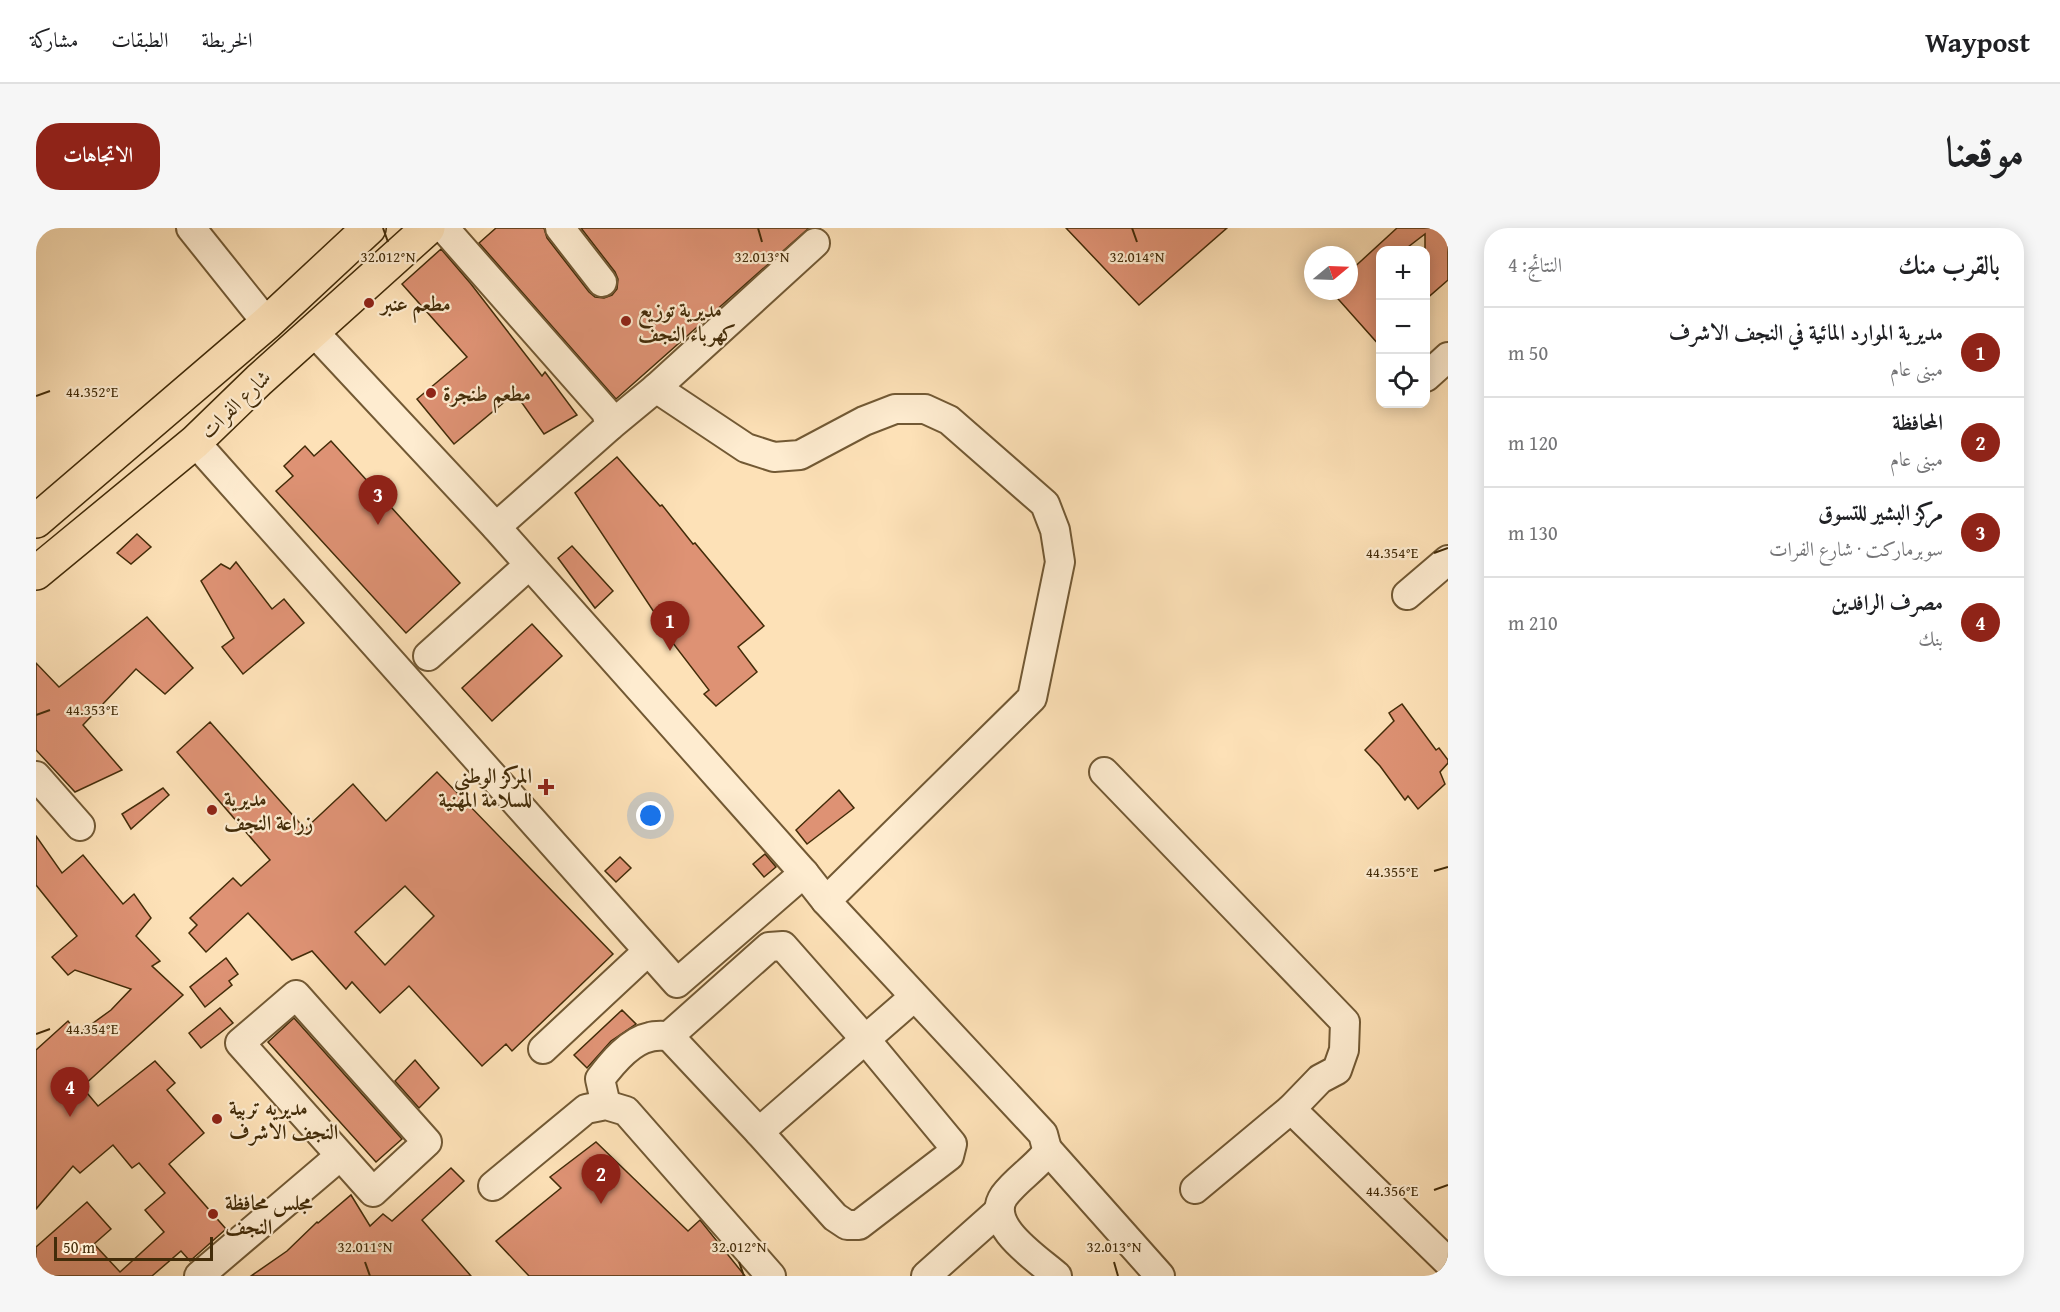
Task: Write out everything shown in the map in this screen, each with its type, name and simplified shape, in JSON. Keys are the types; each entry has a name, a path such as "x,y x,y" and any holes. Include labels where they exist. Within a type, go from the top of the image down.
{"main road":[{"name":"شارع الفرات","path":"36,521 267,323 369,228"},
{"name":"شارع الفرات","path":"36,573 195,442 313,331 428,228"}],"street":[{"path":"190,228 267,323"},
{"path":"444,228 606,412 610,426"},
{"path":"560,228 602,282"},
{"path":"496,527 656,388 815,243"},
{"path":"313,331 496,527 804,873 826,901 1043,1134 1047,1149 1160,1276"},
{"path":"1430,372 1448,357"},
{"path":"656,388 746,448 774,457 800,455 864,421 896,409 925,408 949,420 1045,504 1056,530 1060,562 1032,698 826,901"},
{"path":"195,442 677,983 804,873"},
{"path":"1407,595 1448,560"},
{"path":"428,656 529,565"},
{"path":"1104,772 1345,1022 1344,1050 1337,1070 1320,1079 1291,1109 1196,1189"},
{"path":"36,776 80,826"},
{"path":"606,1105 600,1079 612,1063 638,1042 651,1036 669,1036 769,947 783,946 865,1039 952,1144 949,1156 859,1225 847,1225 835,1217 669,1036"},
{"path":"543,1049 648,951"},
{"path":"296,995 427,1142 373,1192 340,1156 240,1043 296,995"},
{"path":"759,1132 914,997"},
{"path":"493,1186 586,1109 606,1105 626,1111 771,1276"},
{"path":"1291,1109 1448,1262"},
{"path":"1047,1149 1039,1162 1004,1196 999,1211 1000,1219 1009,1233 1057,1276"},
{"path":"199,1276 340,1156"},
{"path":"926,1276 999,1211"}],"building":[{"name":"مديرية توزيع كهرباء النجف","path":"496,228 544,228 547,238 589,292 595,297 604,298 612,295 617,289 618,279 581,228 809,228 616,399 479,243"},
{"path":"1066,228 1227,228 1139,305"},
{"path":"1397,228 1448,228 1448,280 1430,296 1430,246 1425,246 1425,234 1409,246 1377,246"},
{"path":"1376,247 1376,342 1339,300 1358,300 1358,264"},
{"path":"441,249 542,376 545,372 577,415 544,434 515,393 454,444 417,399 467,357 402,284"},
{"path":"331,441 460,583 406,633 276,491 293,476 284,466 305,446 314,456"},
{"path":"617,457 660,506 662,505 764,626 738,647 757,672 716,706 704,694 709,690 656,621 658,618 575,493"},
{"path":"137,534 151,547 131,564 117,553"},
{"path":"572,546 613,591 595,608 558,558"},
{"path":"236,562 272,609 284,599 304,623 243,674 222,647 234,638 201,581 221,564 230,569"},
{"path":"147,617 193,668 165,694 136,669 83,725 122,770 75,792 36,750 36,663 59,687"},
{"path":"532,624 562,656 492,721 462,688"},
{"path":"1402,704 1436,750 1439,748 1448,760 1440,772 1445,784 1418,809 1408,796 1405,800 1365,750 1394,721 1389,713"},
{"path":"210,722 305,829 353,784 386,821 437,772 613,954 512,1051 506,1044 482,1066 409,986 380,1013 352,982 346,989 312,951 292,960 248,913 206,952 189,933 197,925 190,918 233,878 241,886 270,860 177,752","holes":["405,886 434,916 385,965 355,932"]},
{"path":"163,788 169,795 131,829 122,814"},
{"path":"839,790 854,808 807,844 796,830"},
{"path":"36,836 62,873 83,855 123,904 134,894 151,918 136,936 160,961 152,966 183,995 82,1087 98,1106 155,1061 175,1083 167,1090 204,1133 169,1164 226,1229 190,1261 181,1251 152,1276 47,1276 36,1264 36,1247 87,1202 111,1229 94,1244 120,1272 164,1232 145,1210 165,1193 139,1163 132,1168 113,1145 80,1173 73,1166 36,1209 36,1050 68,1021 78,1034 111,1010 131,989 75,970 68,975 52,957 77,936 36,885"},
{"path":"765,854 776,867 764,877 753,864"},
{"path":"620,857 631,868 616,882 605,871"},
{"path":"226,958 238,974 229,981 232,985 205,1007 190,987"},
{"path":"220,1008 233,1023 201,1048 189,1033"},
{"path":"622,1010 636,1024 611,1041 587,1068 574,1055"},
{"path":"294,1018 402,1139 376,1162 268,1042"},
{"path":"415,1060 439,1088 419,1108 395,1081"},
{"path":"596,1142 688,1231 700,1220 745,1276 529,1276 496,1241 561,1188 550,1177"},
{"path":"451,1168 464,1181 422,1220 471,1276 251,1276 287,1251 317,1222 351,1195 370,1226 383,1214 392,1221"}],"place":[{"name":"مطعم عنبر","path":"369,303"},
{"name":"مديرية توزيع كهرباء النجف","path":"626,321"},
{"name":"مطعم طنجرة","path":"431,393"},
{"name":"مركز البشير للتسوق","path":"378,525"},
{"name":"مديرية الموارد المائية في النجف الاشرف","path":"670,651"},
{"name":"المركز الوطني للسلامة المهنية","path":"546,787"},
{"name":"مديرية زراعة النجف","path":"212,810"},
{"name":"مصرف الرافدين","path":"70,1117"},
{"name":"مديريه تربية النجف الاشرف","path":"217,1119"},
{"name":"المحافظة","path":"601,1204"},
{"name":"مجلس محافظة النجف","path":"213,1214"}]}
